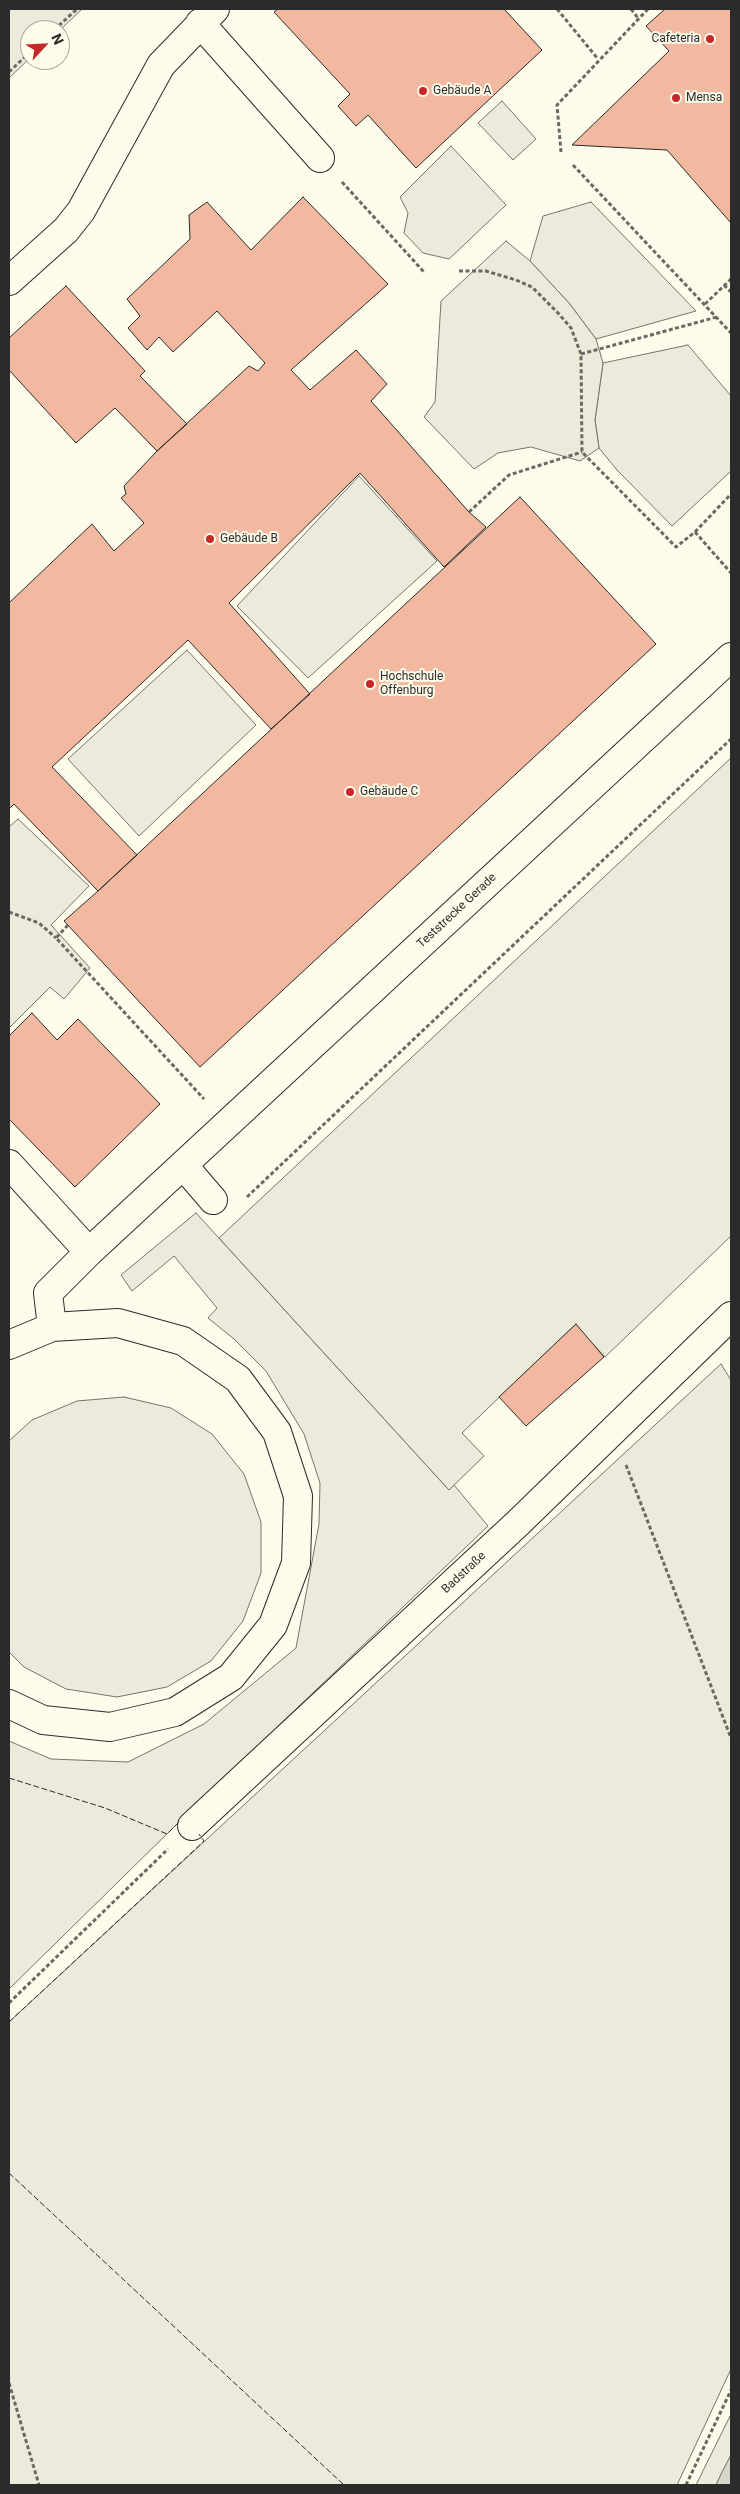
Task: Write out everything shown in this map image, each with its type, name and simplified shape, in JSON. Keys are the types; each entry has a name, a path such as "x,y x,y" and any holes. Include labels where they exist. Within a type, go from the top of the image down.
{"street":[{"path":"9,281 66,230 81,211 161,65 207,16 320,158"},
{"name":"Teststrecke Gerade","path":"52,1327 48,1293 226,1124 731,658"},
{"path":"9,1164 90,1252"},
{"path":"182,1165 214,1200"},
{"name":"Badstraße","path":"192,1826 613,1432 731,1316"},
{"path":"9,1344 52,1327 118,1323 183,1341 238,1379 277,1432 298,1496 296,1563 273,1625 231,1677 175,1712 110,1727 43,1720 9,1704"}],"path":[{"path":"65,20 77,9"},
{"path":"557,9 598,59"},
{"path":"632,9 638,18"},
{"path":"560,152 557,105 598,59 648,9"},
{"path":"9,72 20,62"},
{"path":"320,158 424,272"},
{"path":"573,165 731,333"},
{"path":"459,271 486,271 532,287 571,328 581,354 582,452 676,548 731,494"},
{"path":"705,304 731,279"},
{"path":"724,285 731,292"},
{"path":"581,354 717,317"},
{"path":"469,512 509,475 582,452"},
{"path":"694,532 731,573"},
{"path":"242,1201 731,739"},
{"path":"9,912 39,923 56,938 226,1124"},
{"path":"56,938 68,925"},
{"path":"613,1432 731,1738"},
{"path":"9,2003 192,1826"},
{"path":"9,2383 39,2485"},
{"path":"686,2485 731,2390"}],"shaded area":[{"path":"9,9 82,9 70,20 20,20 20,68 9,78"},
{"path":"502,101 536,139 513,160 478,123"},
{"path":"451,146 506,205 449,259 423,253 404,233 408,213 400,197"},
{"path":"591,202 696,311 596,339 569,303 530,261 543,216"},
{"path":"506,241 530,261 569,303 596,339 603,363 595,420 599,448 580,461 531,447 498,453 474,469 424,417 435,402 441,301"},
{"path":"688,345 731,396 731,471 672,526 617,470 599,448 595,420 603,363"},
{"path":"359,476 437,561 308,678 237,606"},
{"path":"187,650 256,725 139,836 68,759"},
{"path":"731,758 731,1236 605,1357 575,1325 462,1433 484,1456 449,1490 219,1238"},
{"path":"18,819 89,886 51,925 90,968 64,999 50,987 9,1028 9,827"},
{"path":"196,1213 449,1490 454,1485 488,1526 231,1771 9,1989 9,1741 51,1759 128,1762 204,1724 296,1648 319,1524 320,1483 304,1434 266,1371 234,1339 208,1318 217,1308 174,1256 132,1291 121,1275"},
{"path":"721,1364 731,1380 731,2369 677,2485 9,2485 9,2022"},
{"path":"124,1397 171,1408 212,1434 244,1474 261,1522 261,1573 243,1621 211,1661 167,1687 117,1697 66,1689 24,1667 9,1652 9,1441 32,1420 77,1401"},
{"path":"731,2414 731,2455 716,2485 696,2485"},
{"path":"731,2455 731,2485 716,2485 722,2472"}],"building":[{"name":"Gebäude A","path":"278,9 504,9 542,50 416,168 368,115 356,126 338,106 350,94 274,12"},
{"name":"Mensa","path":"665,9 731,9 731,223 667,150 572,145 669,51 646,26"},
{"name":"Gebäude B","path":"303,197 388,284 291,370 310,390 356,350 387,384 371,401 469,512 486,527 444,567 360,473 229,603 310,694 271,729 188,640 52,767 137,855 98,891 14,804 9,809 9,603 92,524 114,551 144,523 121,498 126,494 124,486 157,451 249,366 258,371 265,363 217,311 173,352 159,337 147,350 128,328 140,316 127,299 190,239 189,215 207,202 251,250"},
{"path":"66,286 145,371 140,376 187,424 157,451 115,408 76,443 9,370 9,338"},
{"name":"Gebäude C","path":"520,497 656,644 200,1067 64,921"},
{"path":"32,1013 57,1040 78,1019 160,1104 75,1187 9,1119 9,1036"},
{"path":"576,1324 604,1357 526,1426 499,1397"}],"fence":[{"path":"9,1778 105,1808 167,1834 180,1821"},
{"path":"9,2022 204,1841 199,1834"},
{"path":"9,2173 344,2485"}],"place":[{"name":"Cafeteria","path":"710,39"},
{"name":"Gebäude A","path":"423,91"},
{"name":"Mensa","path":"676,98"},
{"name":"Gebäude B","path":"210,539"},
{"name":"Hochschule Offenburg","path":"370,684"},
{"name":"Gebäude C","path":"350,792"}]}
